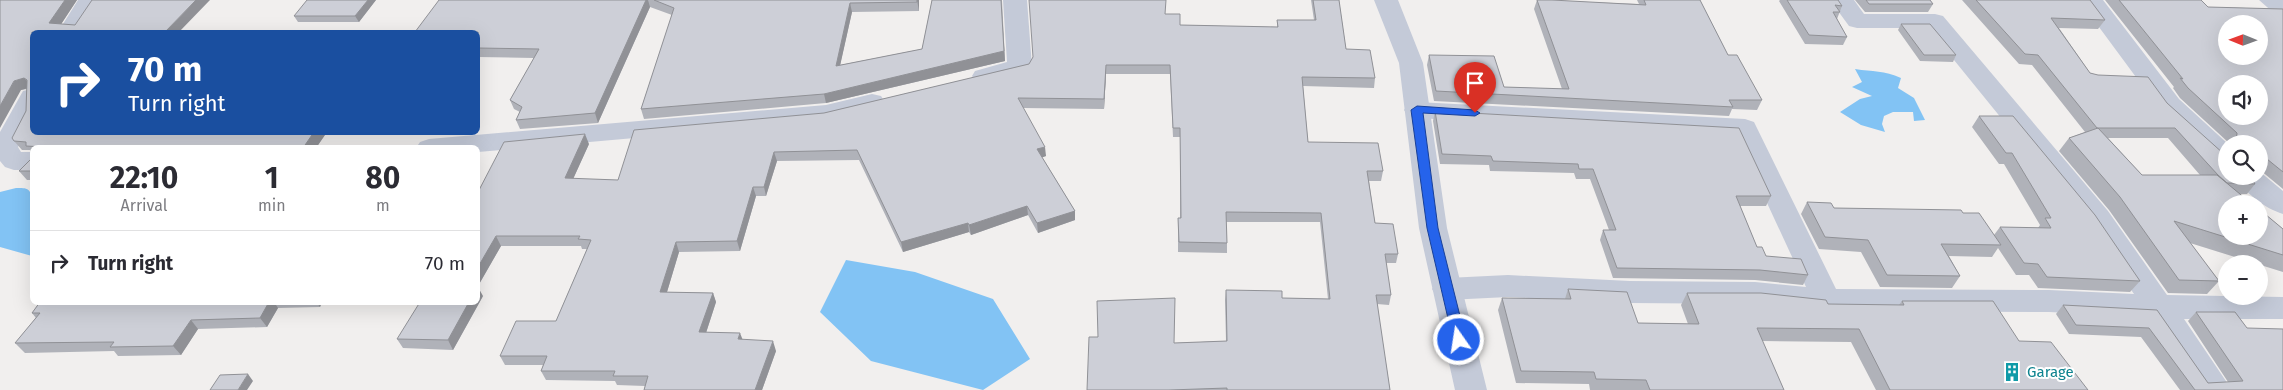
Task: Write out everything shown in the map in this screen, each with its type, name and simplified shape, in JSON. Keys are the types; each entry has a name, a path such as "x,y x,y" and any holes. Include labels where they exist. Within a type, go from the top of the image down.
{"street":[{"path":"71,30 90,0"},
{"path":"962,81 1020,67 1015,0"},
{"path":"1386,0 1411,63 1432,228 1471,390"},
{"path":"1842,0 1857,21 1935,21 2098,218 2216,390"},
{"path":"2091,0 2170,106 2218,150"},
{"path":"463,145 826,113 894,97"},
{"path":"30,101 4,148 14,161 30,161"},
{"path":"1417,110 1745,128 1827,300"},
{"path":"2258,185 2283,204"},
{"path":"1447,289 1508,286 1630,292 1754,293 1827,300 2049,302 2283,308"}],"water":[{"path":"1855,69 1884,72 1901,78 1898,88 1914,98 1925,120 1914,121 1913,112 1893,112 1884,116 1882,124 1885,132 1861,125 1840,112 1860,99 1872,96 1852,87 1862,82"},
{"path":"24,188 30,192 30,255 0,247 0,192"},
{"path":"846,260 915,272 993,299 1030,359 983,390 871,361 820,312"}],"building":[{"path":"0,0 65,0 49,23 75,25 92,0 196,0 167,30 30,30 30,135 312,135 305,145 26,146 26,142 14,141 12,138 26,111 27,80 24,78 14,81 0,106"},
{"path":"307,0 368,0 355,16 294,16"},
{"path":"439,0 646,0 595,113 516,120 522,107 510,100 539,49 480,48 480,30 416,30"},
{"path":"654,0 917,0 917,2 850,3 836,66 922,49 932,0 1001,0 1004,51 824,94 641,109 674,8"},
{"path":"1029,0 1166,0 1165,14 1180,14 1180,25 1278,27 1277,20 1316,20 1313,0 1339,0 1346,49 1370,50 1375,78 1302,77 1308,142 1378,143 1383,171 1367,171 1375,223 1393,224 1398,254 1385,254 1391,295 1376,295 1390,390 1227,390 1227,388 1087,390 1089,337 1098,337 1097,301 1175,298 1174,343 1227,341 1226,290 1282,291 1282,298 1330,299 1321,213 1226,212 1227,243 1179,242 1178,218 1181,218 1180,128 1173,128 1170,65 1106,65 1104,99 1018,98 1045,147 1037,149 1075,211 1037,223 1027,206 969,225 968,223 901,242 857,150 774,152 764,187 753,187 737,241 676,242 660,292 713,293 699,332 740,333 738,339 773,341 755,390 644,390 648,376 613,376 615,371 541,371 547,356 500,356 516,321 556,321 591,240 578,239 580,236 496,236 480,264 480,188 504,142 585,134 565,178 618,180 634,130 824,113 1029,64 1033,57"},
{"path":"1537,0 1646,5 1644,0 1700,0 1728,55 1737,55 1762,100 1729,100 1733,107 1436,91 1429,55 1494,56 1504,87 1569,89"},
{"path":"1787,0 1838,0 1842,6 1835,5 1840,12 1833,12 1847,37 1809,35"},
{"path":"1866,0 1930,0 1933,4 1869,4"},
{"path":"1976,0 2090,0 2105,20 2051,18 2090,73 2148,77 2167,103 2218,149 2218,175 2175,128 2097,128 2038,55 2025,54"},
{"path":"2119,0 2201,0 2208,7 2283,9 2283,172 2268,160 2268,135 2237,135 2228,125 2268,125 2268,75 2218,75 2218,116 2180,78 2183,79"},
{"path":"1901,24 1930,24 1956,55 1924,55"},
{"path":"1435,111 1739,128 1771,196 1736,196 1757,247 1762,247 1766,256 1801,259 1808,275 1760,270 1617,268 1603,230 1616,230 1593,169 1579,169 1578,164 1493,161 1491,156 1442,154"},
{"path":"1979,116 2013,116 2095,215 2140,281 2047,277 2038,264 2024,263 2000,227 2051,228 2045,218 2051,218 2012,153 2006,153"},
{"path":"2098,128 2142,175 2217,175 2218,185 2229,185 2241,195 2218,195 2218,235 2174,221 2218,281 2179,280 2120,197 2069,138"},
{"path":"30,160 30,171 19,171"},
{"path":"1807,202 1831,203 1834,208 1961,210 1963,213 1979,213 2001,245 1941,244 1960,276 1887,275 1868,240 1825,237"},
{"path":"2268,216 2283,229 2283,255 2251,245 2268,245"},
{"path":"1568,289 1627,292 1638,323 1699,324 1687,293 1761,293 1826,300 1828,304 1904,305 1902,301 1993,301 2019,341 2051,342 2088,390 1890,390 1859,329 1757,328 1784,390 1650,390 1646,380 1596,379 1594,372 1521,371 1502,298 1571,299"},
{"path":"38,305 267,305 260,318 191,320 173,346 110,347 114,342 15,343 40,313 32,313"},
{"path":"418,305 467,305 448,340 397,339"},
{"path":"2063,305 2157,310 2208,383 2243,381 2196,312 2235,312 2247,328 2283,329 2283,390 2195,390 2149,328 2076,325"},
{"path":"248,374 238,390 210,390 220,375"}],"place":[{"name":"Garage","path":"2012,372"}],"route":[{"path":"1459,340 1432,228 1417,110 1475,113"}]}
